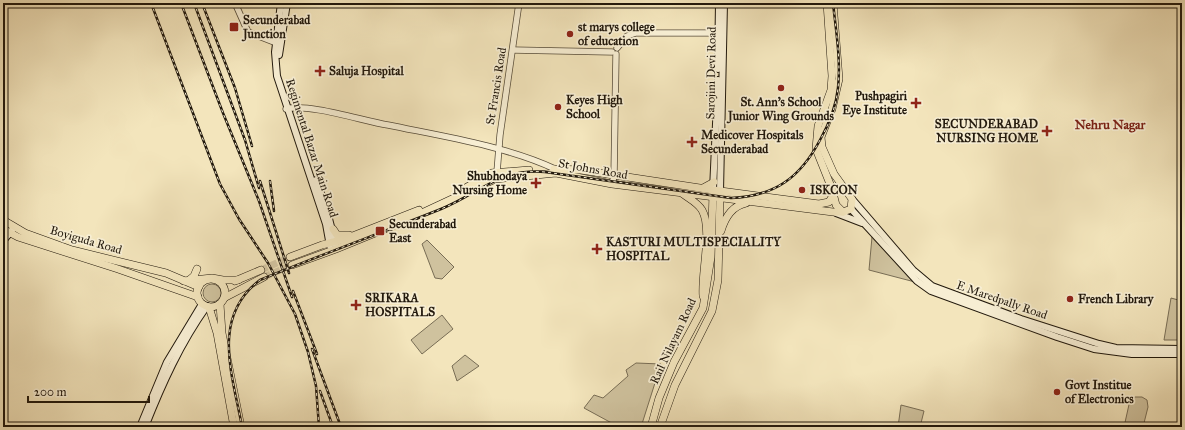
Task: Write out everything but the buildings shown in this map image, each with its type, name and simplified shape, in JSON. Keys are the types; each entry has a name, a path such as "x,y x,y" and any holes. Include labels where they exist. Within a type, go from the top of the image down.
{"main road":[{"name":"Regimental Bazar Main Road","path":"281,3 278,44 280,73 288,109 333,247"},
{"name":"Regimental Bazar Main Road","path":"278,44 287,3"},
{"name":"Sarojini Devi Road","path":"719,3 721,33"},
{"name":"Sarojini Devi Road","path":"715,193 721,33 724,3"},
{"path":"827,3 832,76 831,90 818,126 816,149 832,189 836,205 843,212"},
{"path":"833,3 839,79 832,109 821,137 824,155 834,174 852,199 851,209"},
{"name":"Regimental Bazar Main Road","path":"288,109 333,229 333,247"},
{"name":"St Johns Road","path":"292,265 312,259 355,235 447,199 488,174 497,172 581,170 700,189 752,203 833,212 843,212 851,209"},
{"name":"St Johns Road","path":"290,257 309,250 333,247 407,220 495,179 555,171 612,184 682,193 715,193 819,204 829,202 832,197 832,189"},
{"path":"682,193 698,205 704,216 706,258 702,283 704,304"},
{"name":"Rail Nilayam Road","path":"660,427 677,380 712,310 718,280 720,237 715,193"},
{"name":"Rail Nilayam Road","path":"651,427 668,376 704,304 711,257 715,193"},
{"name":"E Maredpally Road","path":"852,199 913,270 932,286 1008,314 1099,344 1116,348 1182,349"},
{"path":"720,237 724,223 731,211 737,206 752,203"},
{"name":"E Maredpally Road","path":"851,209 917,281 931,291 1094,349 1132,354 1182,354"},
{"path":"833,212 865,224"},
{"name":"Boyiguda Road","path":"3,220 12,231 74,256 198,297"},
{"name":"Boyiguda Road","path":"3,229 72,250 166,273 199,287"},
{"path":"333,229 337,235 355,235"},
{"path":"3,241 12,231"},
{"path":"185,281 194,276 197,269"},
{"path":"156,271 156,282"},
{"path":"140,427 167,362 206,306 222,301 263,274 221,284 210,280 202,283 199,287 198,297 206,306 217,333 234,427"},
{"path":"185,281 212,278 238,280"},
{"path":"221,284 224,291 222,301 222,334 240,427"},
{"path":"145,427 171,364 206,306"},
{"path":"668,376 677,380"}],"street":[{"path":"235,3 248,32 278,44"},
{"name":"St Francis Road","path":"497,172 498,149 519,3"},
{"path":"612,184 614,176 615,51 627,36 636,33 721,33"},
{"path":"513,50 615,51"},
{"path":"288,109 325,111 498,149 540,162 555,171"}],"shaded area":[{"path":"872,237 915,282 869,270"},
{"path":"427,240 454,267 442,279 435,278 422,244"},
{"path":"212,284 218,287 221,293 218,299 212,302 206,299 203,293 206,287"},
{"path":"1171,298 1182,301 1182,340 1164,340"},
{"path":"442,315 453,329 422,354 411,340"},
{"path":"465,355 479,366 457,381 452,366"},
{"path":"636,363 661,364 641,427 619,427 584,408 594,395 603,398 628,376 626,370"},
{"path":"1135,397 1142,397 1147,400 1148,407 1143,427 1124,427 1130,400"},
{"path":"901,405 924,411 920,427 898,427"}],"tunnel":[{"path":"261,270 290,257"},
{"path":"264,277 292,265"}],"railway":[{"path":"151,3 220,184 239,219 268,263 295,314 308,352 316,386 319,427"},
{"path":"181,3 223,113 259,201 292,297"},
{"path":"194,3 245,140 259,188"},
{"path":"202,3 235,88 252,146"},
{"path":"242,427 231,368 229,349 230,330 235,312 245,295 260,280 441,209 455,203 490,183 515,174 545,172 731,198 747,196 773,189 795,175 804,165 820,140 832,115 836,102 839,67 833,3"},
{"path":"260,181 289,273"},
{"path":"270,181 274,211"},
{"path":"293,291 317,354"},
{"path":"312,349 341,427"},
{"path":"320,391 333,427"}],"place":[{"name":"Secunderabad Junction","path":"234,27"},
{"name":"st marys college of education","path":"570,34"},
{"name":"Saluja Hospital","path":"320,71"},
{"name":"St. Ann's School Junior Wing Grounds","path":"781,88"},
{"name":"Pushpagiri Eye Institute","path":"916,103"},
{"name":"Keyes High School","path":"558,107"},
{"name":"SECUNDERABAD NURSING HOME","path":"1047,131"},
{"name":"Medicover Hospitals Secunderabad","path":"692,142"},
{"name":"Shubhodaya Nursing Home","path":"536,183"},
{"name":"ISKCON","path":"802,190"},
{"name":"Secunderabad East","path":"380,231"},
{"name":"KASTURI MULTISPECIALITY HOSPITAL","path":"597,249"},
{"name":"French Library","path":"1070,299"},
{"name":"SRIKARA HOSPITALS","path":"356,305"},
{"name":"Govt Institue of Electronics","path":"1057,392"}],"district":[{"name":"Nehru Nagar","path":"1110,125"}]}
